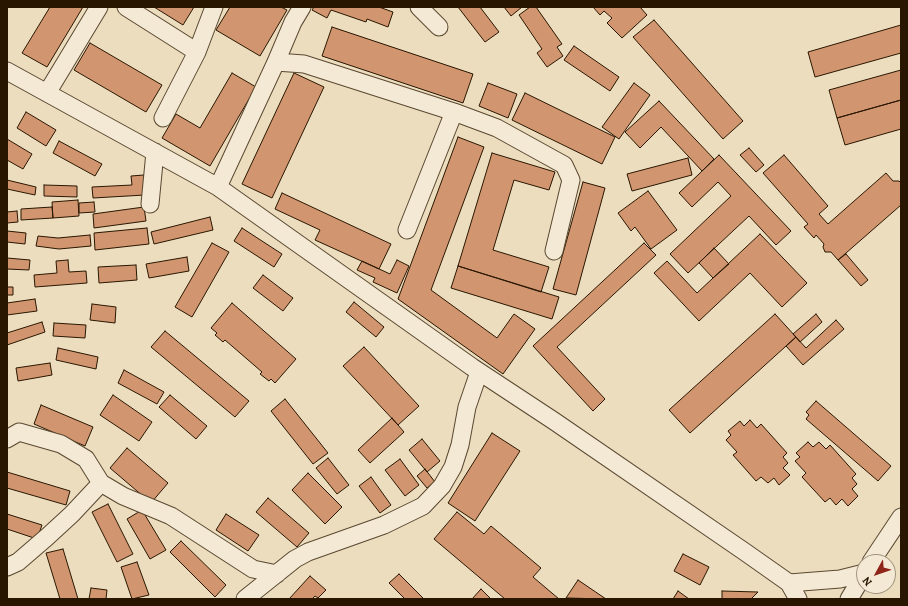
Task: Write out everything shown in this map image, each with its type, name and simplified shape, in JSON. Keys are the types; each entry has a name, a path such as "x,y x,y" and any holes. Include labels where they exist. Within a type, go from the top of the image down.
{"street":[{"path":"47,93 99,7"},
{"path":"126,7 197,52"},
{"path":"163,118 197,52 214,7"},
{"path":"218,187 276,62 293,14 302,7"},
{"path":"419,7 439,27"},
{"path":"276,62 304,64 454,112 497,128 564,165 571,180 554,251"},
{"path":"7,71 218,187 479,372 554,421 789,583 798,599"},
{"path":"407,230 454,112"},
{"path":"150,204 155,152"},
{"path":"245,599 295,559 308,552 384,525 423,506 442,486 453,467 460,445 467,407 479,372"},
{"path":"7,439 19,432 61,444 86,459 101,483 123,496 171,516 253,569 277,574"},
{"path":"7,567 18,562 47,537 72,514 101,483"},
{"path":"876,554 901,517"},
{"path":"789,583 840,579 856,576"},
{"path":"849,599 856,587"}],"building":[{"path":"50,7 83,7 47,67 22,53"},
{"path":"154,7 194,7 183,25"},
{"path":"230,7 281,7 287,10 260,56 216,30"},
{"path":"314,7 379,7 393,12 388,27 367,19 366,22 331,10 327,18 312,10"},
{"path":"458,7 480,7 499,32 485,42"},
{"path":"504,7 522,7 511,16"},
{"path":"530,7 536,7 562,44 557,47 563,56 547,67 537,53 542,49 519,15"},
{"path":"593,7 640,7 647,15 622,38 607,23 612,18 604,11 600,15"},
{"path":"654,20 743,121 723,139 633,37"},
{"path":"901,25 901,53 815,77 808,52"},
{"path":"332,27 473,74 463,103 322,56"},
{"path":"90,43 162,85 146,112 74,70"},
{"path":"574,46 619,77 610,91 564,60"},
{"path":"901,70 901,100 837,118 829,90"},
{"path":"232,73 256,87 210,166 162,138 176,114 200,128"},
{"path":"294,73 324,87 272,198 242,184"},
{"path":"488,83 517,94 508,118 479,106"},
{"path":"634,83 650,95 619,139 602,127"},
{"path":"525,93 615,137 602,164 512,120"},
{"path":"901,100 901,129 845,145 837,118"},
{"path":"659,101 714,159 702,171 661,127 640,148 625,132"},
{"path":"26,112 56,130 46,146 17,128"},
{"path":"458,137 484,147 431,290 497,338 514,314 535,329 503,374 398,299"},
{"path":"7,139 32,154 23,169 7,160"},
{"path":"59,141 102,164 95,176 53,153"},
{"path":"749,148 764,165 756,172 740,155"},
{"path":"492,153 555,172 549,190 514,180 493,250 549,267 541,292 458,266"},
{"path":"719,155 791,231 776,245 749,216 688,273 670,254 731,196 718,182 692,207 679,193"},
{"path":"784,155 828,206 819,214 828,224 886,173 893,181 899,181 901,183 901,205 838,260 831,252 825,252 823,247 824,244 816,235 814,238 804,227 808,224 763,173"},
{"path":"688,158 692,175 632,191 627,174"},
{"path":"144,175 145,195 93,198 92,187 132,185 131,176"},
{"path":"7,180 36,187 35,195 7,189"},
{"path":"583,182 605,188 576,295 553,289"},
{"path":"44,185 77,186 77,197 44,196"},
{"path":"648,191 677,230 651,249 635,227 631,231 618,213"},
{"path":"282,193 391,244 379,269 315,240 320,230 275,209"},
{"path":"78,200 79,216 53,218 52,202"},
{"path":"94,202 95,212 79,213 79,203"},
{"path":"52,207 53,218 21,220 21,209"},
{"path":"144,207 146,221 94,228 93,214"},
{"path":"17,211 18,222 7,223 7,212"},
{"path":"210,217 213,230 154,244 151,232"},
{"path":"147,228 149,244 95,250 94,233"},
{"path":"242,228 282,254 274,267 234,241"},
{"path":"7,231 26,233 25,244 7,242"},
{"path":"760,234 807,283 782,307 750,273 699,321 654,273 667,261 697,293"},
{"path":"90,235 91,246 59,249 36,246 38,236 58,238"},
{"path":"212,243 229,252 192,317 175,307"},
{"path":"644,243 656,255 557,347 605,399 593,411 533,346"},
{"path":"714,248 729,264 713,278 699,263"},
{"path":"846,254 868,280 861,286 838,260"},
{"path":"187,257 189,271 149,278 146,264"},
{"path":"7,258 30,260 29,270 7,269"},
{"path":"68,260 69,272 86,271 87,283 35,287 34,275 57,273 56,261"},
{"path":"397,260 409,266 397,293 373,282 375,278 357,270 362,261 390,274"},
{"path":"136,265 137,280 99,283 98,267"},
{"path":"458,266 559,297 552,319 451,288"},
{"path":"263,275 293,298 283,311 253,288"},
{"path":"7,287 13,287 13,295 7,295"},
{"path":"35,299 37,311 7,315 7,303"},
{"path":"354,302 384,327 376,337 346,312"},
{"path":"232,303 296,359 275,383 271,379 269,381 260,374 262,372 225,340 223,342 215,335 217,333 211,328"},
{"path":"92,304 116,307 115,323 90,320"},
{"path":"775,314 796,337 690,433 669,410"},
{"path":"816,314 822,322 800,342 793,334"},
{"path":"836,320 844,329 803,365 786,346 796,337 806,348"},
{"path":"42,322 45,332 7,345 7,333"},
{"path":"54,323 86,325 85,338 53,336"},
{"path":"165,331 249,401 235,417 151,347"},
{"path":"364,347 419,406 398,425 343,366"},
{"path":"58,348 98,357 96,369 56,360"},
{"path":"50,363 52,375 18,381 16,368"},
{"path":"124,370 164,392 157,404 118,383"},
{"path":"113,395 152,422 139,441 100,415"},
{"path":"170,395 207,426 196,439 159,407"},
{"path":"285,399 328,453 313,464 271,411"},
{"path":"816,401 891,466 878,481 806,419 809,415 806,412"},
{"path":"41,405 93,427 85,446 34,424"},
{"path":"392,418 404,432 370,463 358,450"},
{"path":"750,420 757,428 761,424 787,453 783,457 788,463 783,468 790,475 779,485 774,478 768,483 761,477 756,481 733,455 737,452 726,440 731,435 728,431 740,421 744,426"},
{"path":"492,433 520,451 475,521 448,503"},
{"path":"422,439 440,461 427,472 409,450"},
{"path":"808,442 813,447 819,442 826,449 830,445 856,474 852,478 857,484 852,489 858,496 848,506 842,499 836,505 830,498 825,502 802,477 806,473 795,461 800,457 796,453"},
{"path":"127,448 168,483 151,503 110,468"},
{"path":"328,458 349,485 337,494 316,468"},
{"path":"400,459 419,485 405,496 385,470"},
{"path":"425,469 435,482 427,488 417,476"},
{"path":"7,472 70,491 66,505 7,488"},
{"path":"308,473 342,507 325,524 292,490"},
{"path":"371,477 391,505 380,513 359,486"},
{"path":"268,498 309,533 297,547 256,512"},
{"path":"108,504 133,554 117,562 92,512"},
{"path":"142,510 166,550 150,559 127,519"},
{"path":"457,512 484,534 491,526 541,568 533,577 559,599 505,599 434,539"},
{"path":"7,514 42,525 37,539 7,529"},
{"path":"226,514 259,535 248,551 216,530"},
{"path":"181,541 226,585 215,597 170,552"},
{"path":"63,549 78,599 60,599 46,553"},
{"path":"683,554 709,567 700,585 674,571"},
{"path":"137,562 149,595 132,599 121,567"},
{"path":"399,574 424,599 405,599 389,583"},
{"path":"310,576 326,590 318,598 315,596 312,599 289,599"},
{"path":"578,580 606,599 566,598"},
{"path":"91,588 107,590 106,599 89,599"},
{"path":"481,589 491,599 472,599"},
{"path":"678,591 689,599 673,599"},
{"path":"722,591 758,592 751,599 722,599"}]}
